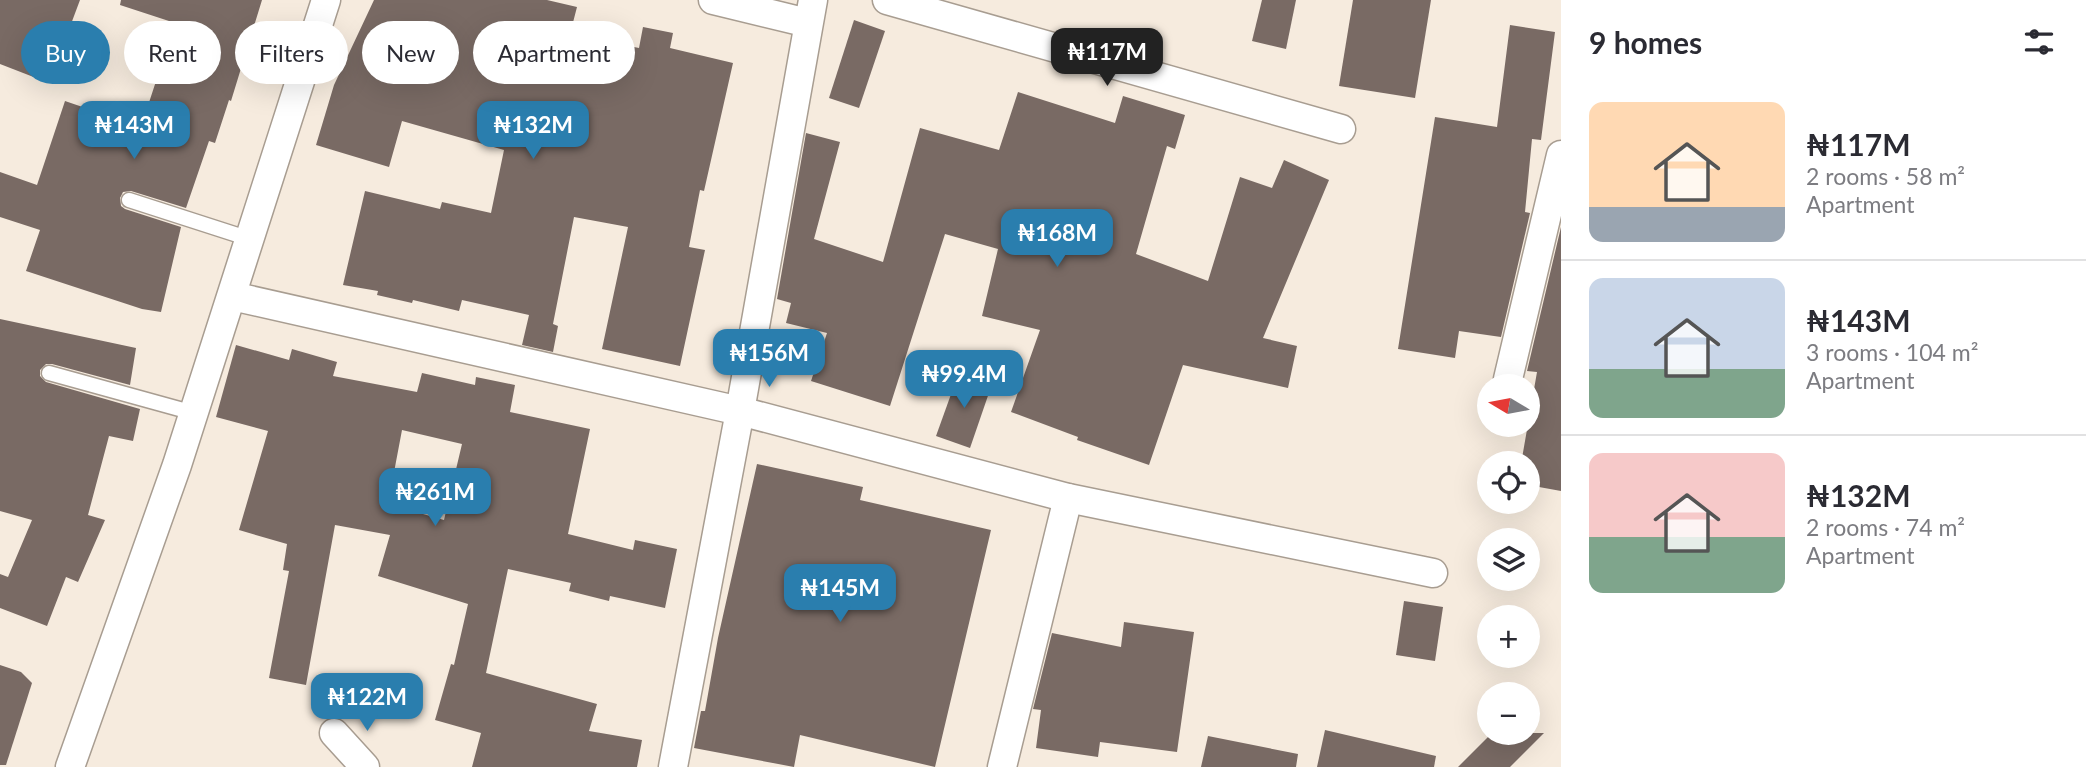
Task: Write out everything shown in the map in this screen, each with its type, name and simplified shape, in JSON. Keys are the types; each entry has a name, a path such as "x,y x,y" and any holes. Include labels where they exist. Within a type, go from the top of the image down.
{"street":[{"path":"70,767 194,413 326,0"},
{"path":"673,767 740,411 810,11 713,0"},
{"path":"887,0 1341,129"},
{"path":"1509,374 1561,155"},
{"path":"232,296 740,411 1068,498 1433,573"},
{"path":"1002,767 1068,498"},
{"path":"334,733 365,767"}],"lane":[{"path":"129,200 250,239"},
{"path":"49,373 194,413"}],"building":[{"path":"0,0 80,0 72,21 21,21 21,72 0,64"},
{"path":"121,0 262,0 256,21 235,21 236,84 215,143 209,141 186,208 131,191 123,192 120,198 121,206 125,209 181,227 161,312 142,309 26,271 40,230 0,217 0,172 37,185 65,101 141,127 155,84 221,84 221,21 169,21 120,5"},
{"path":"374,0 547,0 577,7 573,21 473,21 473,84 635,84 635,47 639,48 643,27 673,33 670,48 733,63 704,191 700,190 689,247 705,250 680,366 602,349 628,227 574,217 553,324 558,326 553,352 522,345 529,315 462,300 459,311 413,300 412,303 377,295 378,291 343,285 365,191 440,209 442,202 491,213 504,150 402,121 389,167 316,145 334,84 348,84 348,55 362,26 362,84 459,84 459,21 364,21"},
{"path":"1262,0 1296,0 1286,49 1252,41"},
{"path":"1353,0 1431,0 1415,98 1339,86"},
{"path":"854,20 885,31 859,108 829,98"},
{"path":"1510,25 1555,32 1541,140 1532,139 1525,212 1530,213 1501,337 1459,331 1455,358 1398,349 1435,117 1497,127"},
{"path":"1018,92 1115,123 1123,96 1185,115 1175,149 1167,146 1136,254 1208,281 1240,177 1272,188 1284,160 1329,180 1263,338 1297,346 1288,388 1183,365 1149,465 1077,440 1078,437 1011,412 1040,330 982,316 998,249 945,234 890,406 811,381 827,333 786,323 791,303 777,299 806,133 840,142 814,239 883,262 920,128 999,150"},
{"path":"1561,227 1561,491 1540,487 1540,451 1523,451 1526,438 1540,438 1540,374 1527,371"},
{"path":"0,319 136,348 130,385 52,364 46,364 40,370 40,376 46,382 140,409 133,441 109,436 88,515 105,520 78,582 66,577 47,626 0,608 0,574 8,577 32,520 0,511"},
{"path":"236,345 289,360 292,349 337,362 333,376 417,392 422,373 475,385 476,377 515,385 510,412 590,429 568,534 633,550 635,540 677,549 665,608 610,596 609,601 569,591 571,583 508,569 486,673 597,704 589,731 642,740 637,767 472,767 481,733 435,720 451,664 454,665 468,604 378,576 390,535 335,525 306,685 269,678 289,571 283,570 287,544 239,530 268,431 216,417","holes":["402,430 462,444 444,520 388,504"]},
{"path":"959,372 992,384 970,448 936,436"},
{"path":"757,464 863,487 860,500 991,530 935,767 800,735 794,767 694,748 701,711 705,711 718,638"},
{"path":"1404,601 1443,607 1435,661 1396,655"},
{"path":"1124,622 1194,632 1177,752 1100,742 1098,757 1036,748 1041,710 1033,709 1052,633 1121,647"},
{"path":"0,665 21,672 32,683 6,765 0,765"},
{"path":"1325,730 1436,756 1434,767 1317,767"},
{"path":"1208,736 1298,754 1296,767 1201,767"},
{"path":"1480,745 1532,745 1510,767 1458,767"}]}
